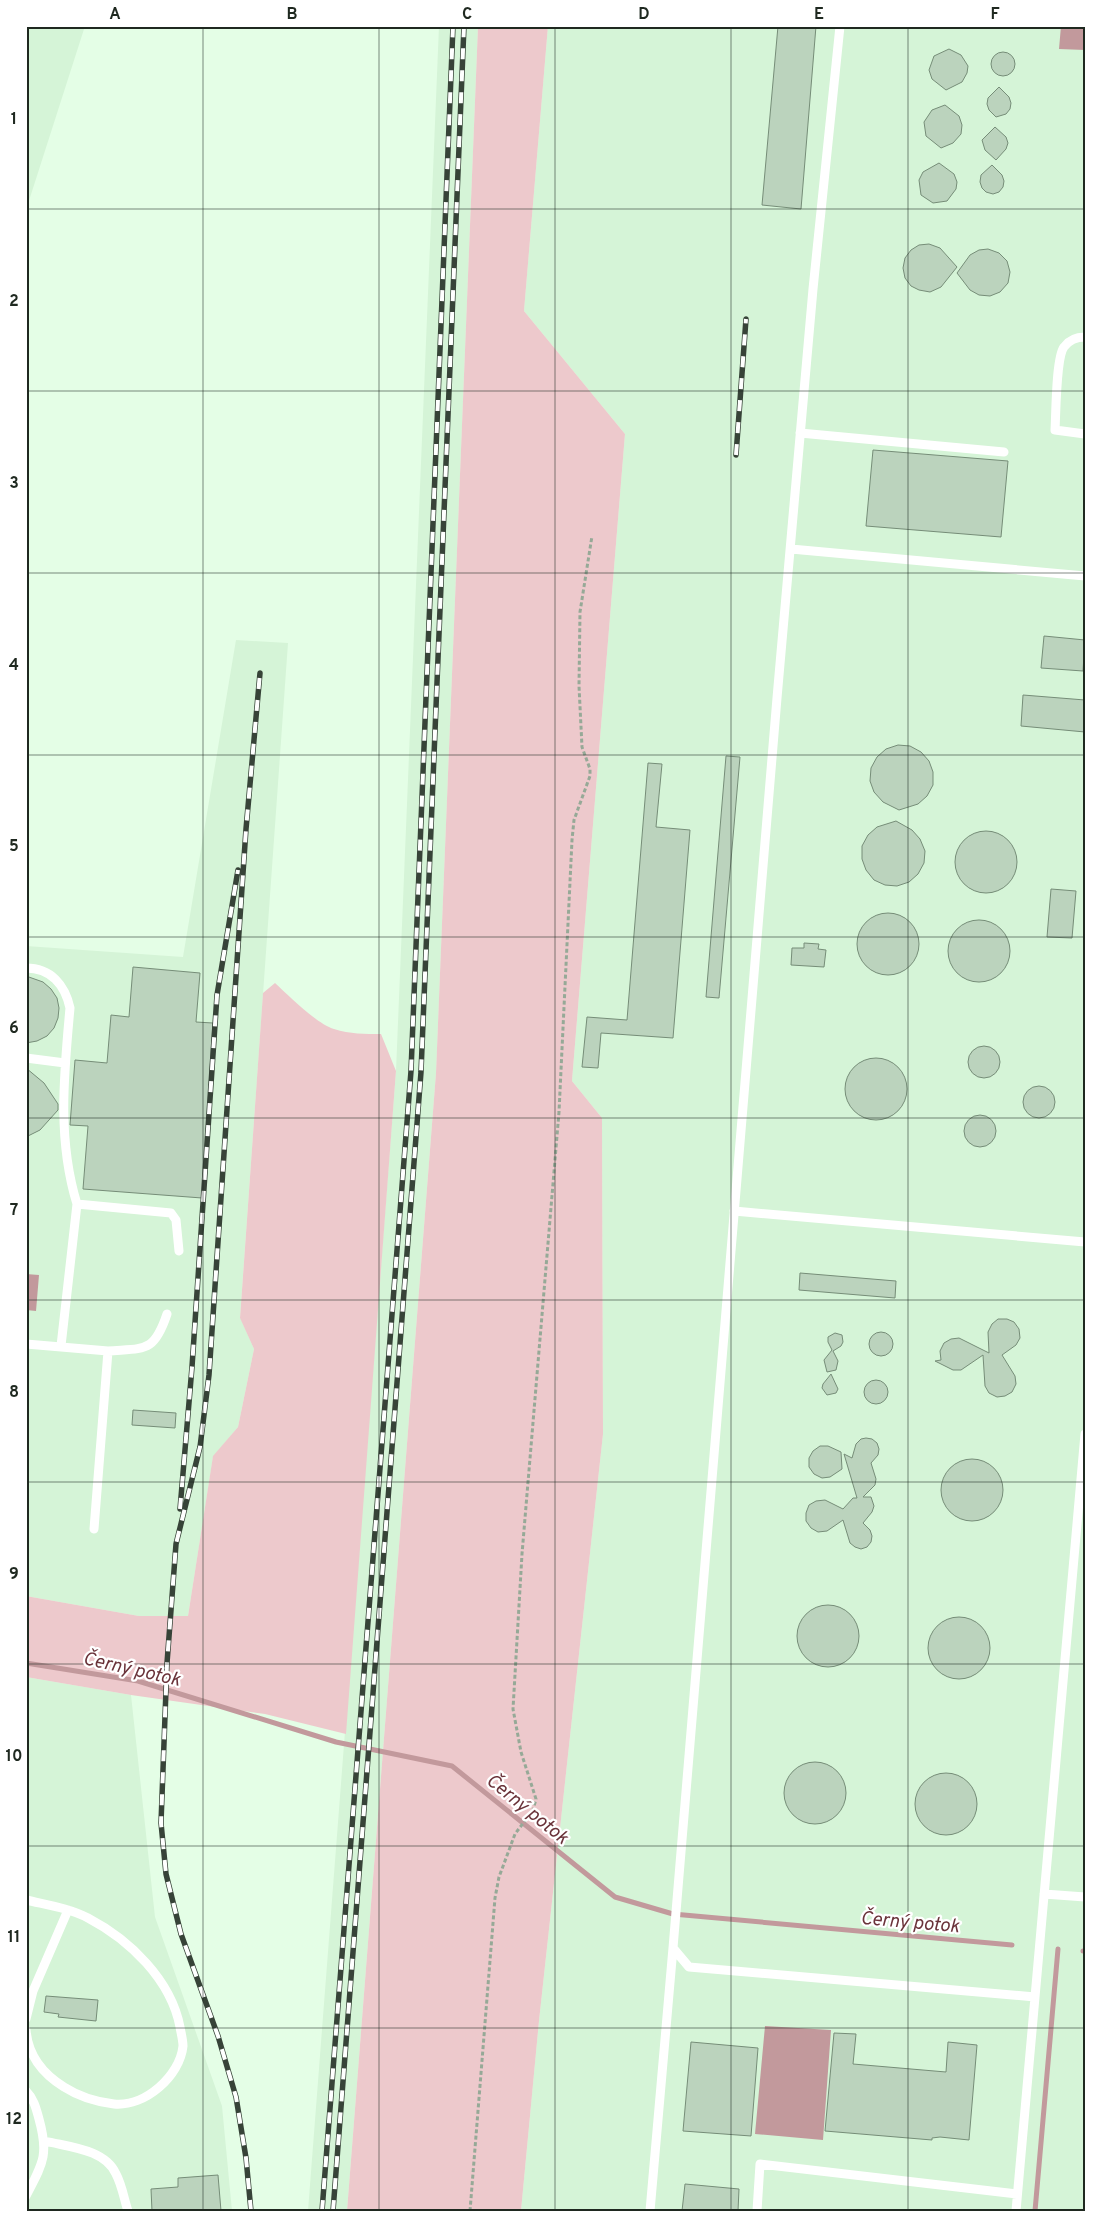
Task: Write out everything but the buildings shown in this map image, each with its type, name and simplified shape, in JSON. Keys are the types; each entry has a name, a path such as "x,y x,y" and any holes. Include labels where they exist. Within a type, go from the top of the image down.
{"lane":[{"path":"650,2211 800,433 840,26"},
{"path":"1085,337 1078,337 1068,342 1060,353 1055,430 1085,434"},
{"path":"800,433 1004,452"},
{"path":"790,549 1085,576"},
{"path":"26,968 35,968 48,973 59,982 66,994 70,1008 65,1063 63,1119 68,1177 76,1204 61,1346"},
{"path":"26,1058 65,1063"},
{"path":"76,1204 171,1213 176,1220 179,1251"},
{"path":"734,1211 1085,1242"},
{"path":"26,1344 108,1351 143,1348 150,1345 161,1332 167,1314"},
{"path":"94,1529 108,1351"},
{"path":"1016,2211 1085,1434"},
{"path":"1044,1894 1085,1897"},
{"path":"26,1900 68,1910 87,1918 111,1932 150,1966 165,1987 177,2013 183,2045 179,2063 168,2079 152,2092 132,2102 115,2104 102,2102 73,2092 52,2080 36,2062 27,2042 26,2030"},
{"path":"26,2019 32,1991 68,1910"},
{"path":"673,1948 689,1968 1035,1997"},
{"path":"26,2091 36,2105 45,2141 40,2170 26,2196"},
{"path":"45,2141 93,2154 109,2163 116,2173 128,2211"},
{"path":"757,2211 760,2164 1017,2194"}],"path":[{"path":"470,2211 495,1898 499,1877 515,1834 533,1810 536,1798 521,1752 513,1709 523,1545 560,1112 572,840 574,820 590,776 590,769 582,746 579,686 580,612 592,536"}],"shaded area":[{"path":"26,26 85,26 26,210"},
{"path":"439,26 478,26 436,1073 347,2211 308,2211 396,1071"},
{"path":"478,26 548,26 524,311 625,434 572,1081 602,1118 603,1434 539,2021 521,2211 347,2211 436,1073"},
{"path":"548,26 1085,26 1085,2211 521,2211 539,2021 603,1434 602,1118 572,1081 625,434 524,311"},
{"path":"1061,26 1085,26 1085,50 1059,49"},
{"path":"236,640 288,643 240,1317 254,1349 238,1427 213,1457 188,1616 139,1616 26,1596 26,946 183,957"},
{"path":"275,983 303,1009 327,1026 352,1033 381,1034 396,1071 346,1734 265,1714 131,1695 26,1677 26,1596 139,1616 188,1616 213,1456 238,1427 254,1349 240,1318 263,993"},
{"path":"26,1274 39,1275 36,1311 26,1310"},
{"path":"26,1677 131,1695 155,1917 222,2106 232,2211 26,2211"},
{"path":"765,2026 831,2030 823,2140 755,2134"}],"waterway":[{"name":"Černý potok","path":"26,1663 138,1681 336,1742 452,1766 615,1897 673,1914 1012,1945"},
{"path":"1035,2211 1058,1949"}],"railway":[{"path":"322,2211 411,1071 453,26"},
{"path":"333,2211 421,1072 464,26"},
{"path":"736,455 746,319"},
{"path":"251,2211 246,2158 236,2097 218,2036 181,1934 166,1874 161,1823 167,1663 176,1544 200,1447 209,1375 246,829 260,673"},
{"path":"180,1509 192,1367 217,995 238,870"}]}
